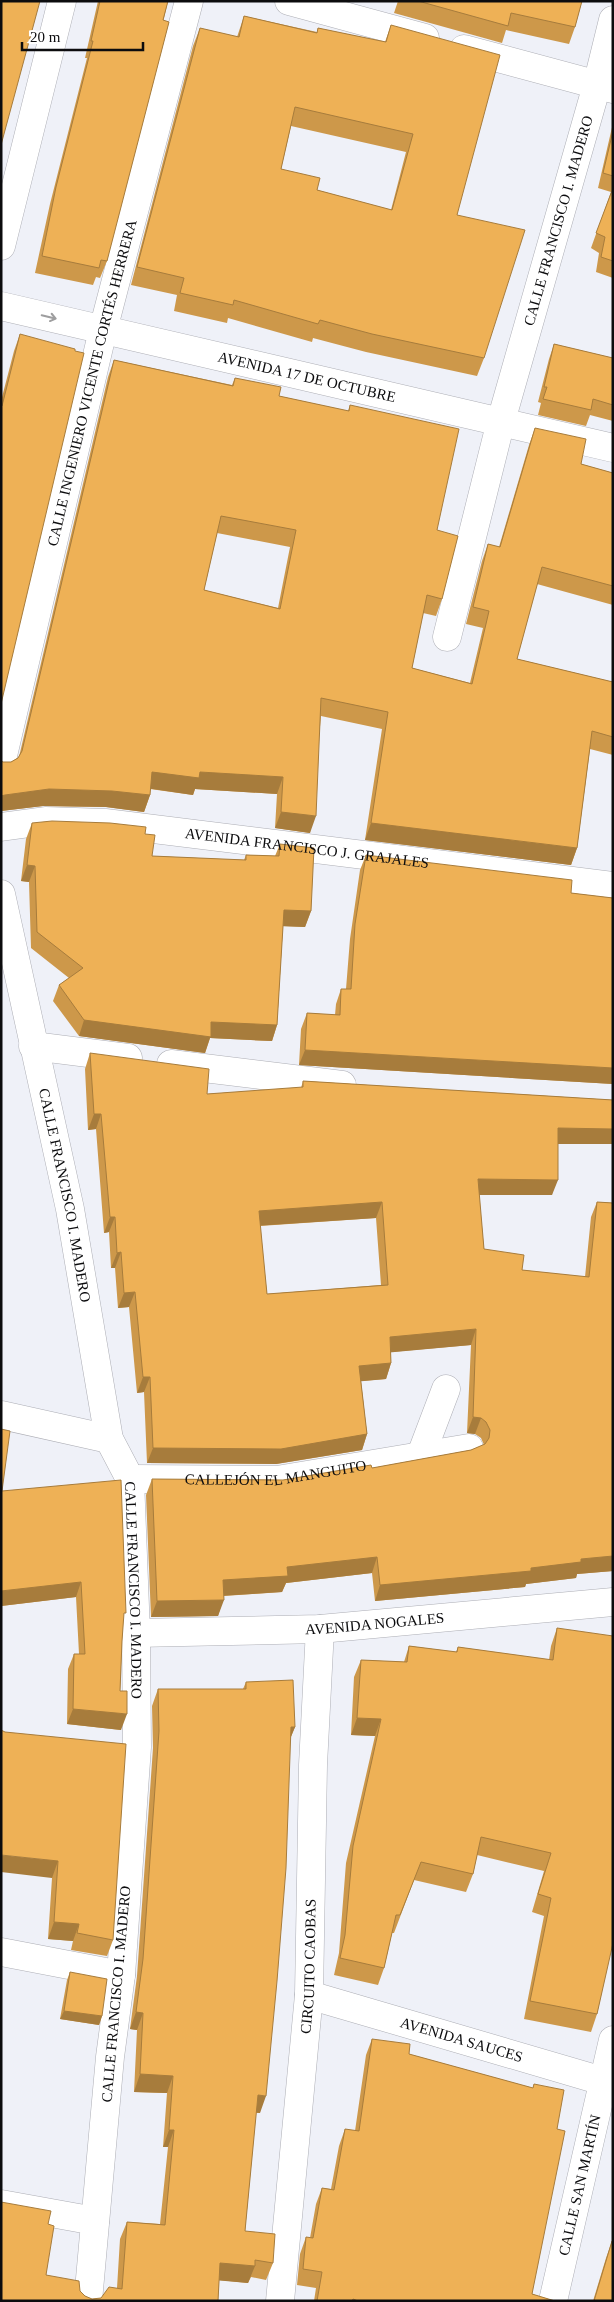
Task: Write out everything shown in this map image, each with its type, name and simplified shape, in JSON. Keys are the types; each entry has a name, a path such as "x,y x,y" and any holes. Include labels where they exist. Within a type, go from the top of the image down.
{"street":[{"path":"1,246 62,1"},
{"name":"CALLE INGENIERO VICENTE CORTÉS HERRERA","path":"1,764 103,330 189,1"},
{"path":"289,1 605,87"},
{"name":"CALLE FRANCISCO I. MADERO","path":"447,637 501,421 605,87 613,20"},
{"name":"AVENIDA 17 DE OCTUBRE","path":"1,306 613,448"},
{"name":"AVENIDA FRANCISCO J. GRAJALES","path":"1,828 45,821 105,823 613,886"},
{"name":"CALLE FRANCISCO I. MADERO","path":"1,894 70,1209 109,1438 130,1479 136,1633 136,1747 121,1975 110,2057 88,2301"},
{"path":"33,1046 321,1084 370,1086"},
{"path":"422,1455 446,1389"},
{"path":"1,1414 109,1438"},
{"name":"CALLEJÓN EL MANGUITO","path":"130,1479 277,1480 469,1448"},
{"name":"AVENIDA NOGALES","path":"136,1633 320,1629 613,1602"},
{"name":"CIRCUITO CAOBAS","path":"280,2301 309,1995 313,1765 320,1629"},
{"path":"108,1744 136,1747"},
{"path":"1,1952 121,1975"},
{"name":"AVENIDA SAUCES","path":"309,1995 608,2083"},
{"name":"CALLE SAN MARTÍN","path":"553,2301 608,2083 613,2040"},
{"path":"1,2204 95,2220"}],"building":[{"path":"1,1 40,1 1,145"},
{"path":"100,1 168,1 163,20 169,22 107,261 101,260 99,268 42,256 56,187 93,41 91,41"},
{"path":"418,1 582,1 575,27 511,13 508,26"},
{"path":"244,16 317,33 318,28 386,42 391,25 500,55 457,215 525,230 484,358 372,334 320,320 318,324 234,300 233,305 180,293 184,278 137,267 200,28 239,37","holes":["295,107 413,134 392,210 317,190 320,178 281,169"]},
{"path":"613,131 613,176 603,173"},
{"path":"613,188 613,261 601,257 605,237 596,233"},
{"path":"20,334 84,353 1,704 1,405"},
{"path":"554,344 613,358 613,405 593,399 591,410 543,399 547,387 544,387"},
{"path":"114,360 233,386 235,378 281,387 279,396 349,411 350,405 459,429 437,530 458,536 442,599 427,595 412,668 472,684 489,611 473,607 488,544 500,547 535,428 586,439 581,464 613,473 613,586 542,567 517,659 613,682 613,737 592,731 577,848 371,823 388,712 321,698 316,816 281,812 283,777 200,772 199,778 152,772 150,795 112,791 49,789 1,796 1,761 11,762 18,758 22,751","holes":["221,516 296,530 280,609 204,590"]},
{"path":"52,821 110,823 146,827 145,834 155,835 152,856 246,860 246,855 279,856 280,844 314,848 311,911 284,910 277,1025 211,1022 211,1037 84,1020 59,985 83,968 37,932 35,866 27,865 32,823"},
{"path":"366,855 572,880 571,893 613,898 613,1068 305,1050 307,1013 340,1015 341,989 351,989 355,924"},
{"path":"90,1053 209,1069 207,1094 303,1087 303,1081 613,1100 613,1129 558,1128 558,1180 478,1179 484,1249 524,1255 522,1270 589,1277 597,1202 613,1203 613,1556 581,1559 581,1562 531,1568 531,1571 380,1585 377,1557 287,1567 288,1576 223,1580 224,1600 157,1601 152,1479 283,1480 371,1465 372,1468 471,1450 485,1444 489,1438 490,1430 486,1422 481,1418 473,1417 476,1329 390,1337 391,1363 359,1366 367,1434 281,1449 153,1448 150,1377 143,1377 135,1292 124,1293 121,1252 117,1253 115,1217 110,1217 101,1114 94,1114","holes":["382,1202 388,1285 267,1294 259,1211"]},
{"path":"1,1429 10,1431 2,1491 121,1480 126,1613 124,1613 120,1691 127,1691 127,1714 73,1709 74,1654 85,1654 81,1582 1,1591"},
{"path":"557,1628 613,1636 613,1943 597,2014 530,2001 551,1898 538,1894 551,1853 481,1837 473,1874 421,1862 400,1915 396,1915 384,1968 340,1958 345,1935 353,1846 381,1719 357,1718 361,1660 407,1662 409,1646 457,1652 458,1647 553,1660"},
{"path":"293,1680 295,1727 291,1727 286,1868 277,1981 266,2096 258,2095 245,2231 275,2234 273,2263 255,2260 255,2266 220,2263 218,2301 1,2301 1,2202 51,2211 48,2224 54,2226 46,2275 79,2281 80,2291 92,2299 101,2298 109,2287 122,2289 127,2222 165,2225 174,2130 169,2130 173,2076 140,2074 143,2013 136,2012 143,1959 159,1731 158,1689 246,1689 246,1682"},
{"path":"1,1730 5,1732 126,1744 113,1940 77,1933 79,1924 54,1922 58,1861 1,1855"},
{"path":"70,1972 107,1979 102,2016 64,2011"},
{"path":"372,2039 410,2044 409,2054 533,2088 534,2084 564,2090 557,2129 565,2131 532,2294 555,2301 358,2301 353,2299 352,2301 317,2301 322,2272 303,2269 306,2237 313,2238 322,2188 334,2190 345,2129 359,2131"},
{"path":"612,2241 613,2301 594,2301"}]}
